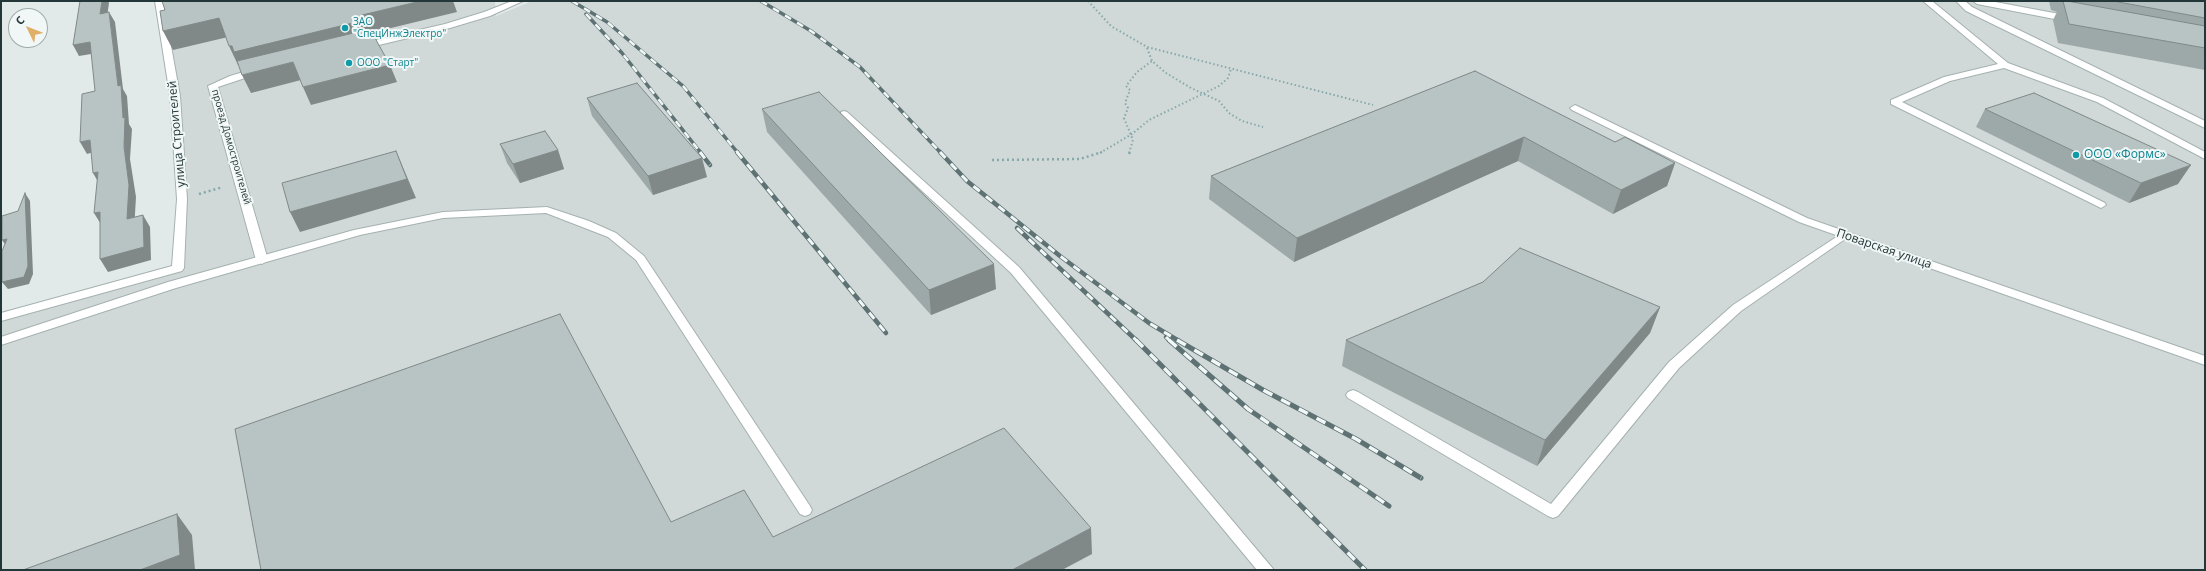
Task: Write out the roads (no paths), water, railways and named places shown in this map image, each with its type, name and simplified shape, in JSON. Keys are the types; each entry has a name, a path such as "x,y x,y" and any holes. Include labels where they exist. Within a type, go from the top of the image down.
{"street":[{"name":"улица Строителей","path":"1,317 178,268 182,199 175,96 158,1"},
{"path":"350,48 447,26 487,14 519,1"},
{"path":"1927,1 2005,64 2100,100 2205,156"},
{"path":"1960,1 1969,9 2205,125"},
{"path":"1977,1 2076,20"},
{"path":"2005,64 1947,79 1894,102 2100,205"},
{"name":"проезд Домостроителей","path":"262,259 213,86 232,78 269,68"},
{"name":"Поварская улица","path":"1575,108 1803,220 2205,361"},
{"path":"844,114 1015,270 1266,570"},
{"path":"1,341 262,259 358,232 443,215 547,210 585,223 612,235 640,258 805,510"},
{"path":"1353,395 1553,512 1674,366 1736,308 1844,235"}],"railway":[{"path":"572,1 607,22 683,86 738,153"},
{"path":"761,1 811,31 860,67 941,153"},
{"path":"586,14 622,53 701,153"},
{"path":"700,152 710,165"},
{"path":"737,152 886,333"},
{"path":"940,152 967,181 1060,256 1149,323 1179,341"},
{"path":"1017,228 1137,341"},
{"path":"1166,337 1169,340"},
{"path":"1169,340 1248,409 1389,506"},
{"path":"1177,340 1263,390 1356,439 1421,478"},
{"path":"1137,341 1365,570"}],"place":[{"name":"ЗАО \"СпецИнжЭлектро\"","path":"345,28"},
{"name":"ООО \"Старт\"","path":"349,63"},
{"name":"ООО «Формс»","path":"2076,155"}]}
